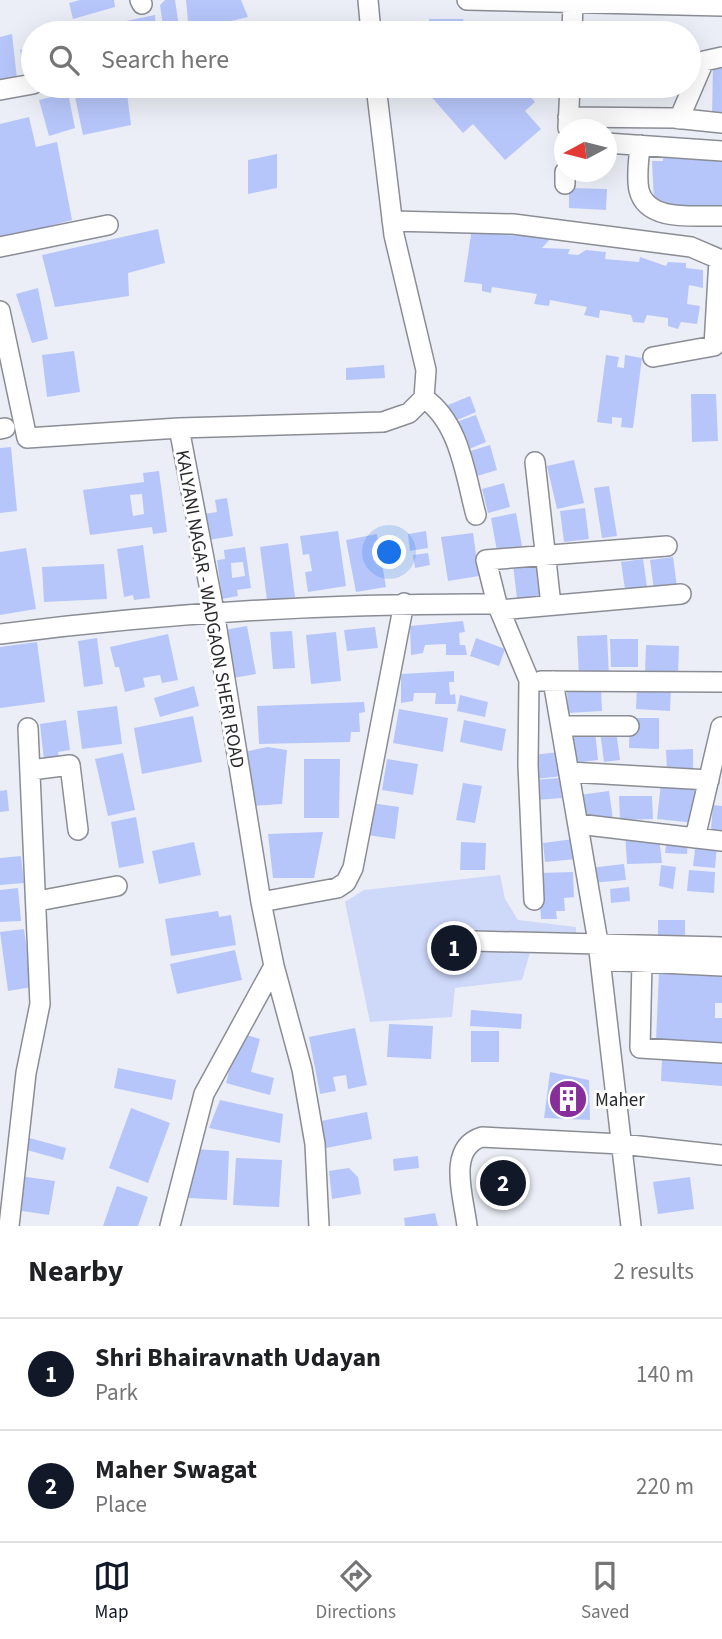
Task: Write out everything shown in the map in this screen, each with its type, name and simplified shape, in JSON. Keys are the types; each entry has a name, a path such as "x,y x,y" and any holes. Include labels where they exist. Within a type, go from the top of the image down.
{"street":[{"path":"368,0 370,21"},
{"path":"467,0 605,1 722,6"},
{"path":"572,21 573,2"},
{"path":"701,68 704,61 722,57"},
{"path":"0,90 21,86"},
{"path":"377,98 392,220 426,370 424,398 440,409 452,428 476,515"},
{"path":"568,119 569,98"},
{"path":"679,119 688,98"},
{"path":"617,121 679,119 722,123"},
{"path":"617,144 722,150"},
{"path":"640,145 639,189 646,205 655,212 722,216"},
{"path":"392,220 513,225 691,247 719,259 714,346 653,357"},
{"path":"0,247 108,225"},
{"path":"0,311 27,438 179,428"},
{"name":"KALYANI NAGAR - WADGAON SHERI ROAD","path":"318,1226 313,1131 302,1069 274,966 261,902 214,611 179,428 383,422 409,413 424,398"},
{"path":"535,462 551,605"},
{"path":"534,900 528,765 529,680 499,607 486,560 667,546"},
{"path":"0,635 214,611 404,603 499,607 681,594"},
{"path":"261,902 337,888 346,883 353,868 404,603"},
{"path":"529,680 722,682"},
{"path":"553,681 600,951 631,1226"},
{"path":"561,726 629,726"},
{"path":"695,838 721,727"},
{"path":"9,1226 26,1073 40,1004 38,901 28,728"},
{"path":"31,770 70,765 78,830"},
{"path":"569,772 709,780"},
{"path":"578,824 722,841"},
{"path":"38,901 117,886"},
{"path":"473,941 534,941 600,951 642,962 722,966"},
{"path":"600,951 722,947"},
{"path":"642,962 640,1048 722,1053"},
{"path":"170,1226 204,1094 274,966"},
{"path":"467,1226 459,1163 464,1148 472,1140 482,1137 621,1144 722,1155"}],"shaded area":[{"path":"500,875 505,899 518,920 576,927 576,947 531,949 522,980 455,988 452,1017 370,1022 345,902 364,890"}],"building":[{"path":"80,0 114,0 115,7 73,19 69,3"},
{"path":"165,0 175,0 178,21 162,21 160,5"},
{"path":"186,0 241,0 248,17 231,21 188,21"},
{"path":"155,15 155,21 126,21"},
{"path":"429,19 464,21 429,21"},
{"path":"12,34 17,79 0,83 0,37"},
{"path":"713,66 722,66 722,116 712,116"},
{"path":"69,98 75,128 49,136 39,100"},
{"path":"75,98 128,98 131,125 83,135"},
{"path":"432,98 532,98 535,102 525,111 541,129 505,160 473,124 463,133"},
{"path":"29,117 36,147 57,142 72,220 0,239 0,124"},
{"path":"277,154 277,188 248,194 248,160"},
{"path":"722,154 722,209 663,211 654,202 652,161 663,161 663,157"},
{"path":"569,188 607,189 606,210 569,208"},
{"path":"472,228 508,229 508,235 525,236 527,231 536,232 535,237 551,238 542,248 570,249 568,254 578,255 586,250 606,252 605,259 639,262 640,257 666,266 668,262 686,263 686,268 703,270 703,288 689,285 687,304 700,306 697,324 681,322 678,329 668,326 668,318 647,315 644,323 633,322 631,315 600,310 599,318 584,315 587,307 550,300 549,306 534,304 537,294 492,287 491,293 482,291 482,284 464,282"},
{"path":"158,229 165,263 128,273 129,296 55,307 42,255"},
{"path":"38,288 48,339 32,343 16,294"},
{"path":"74,351 80,392 47,397 42,355"},
{"path":"606,355 619,357 617,367 624,368 625,355 642,358 633,428 621,427 622,418 612,417 612,424 597,422"},
{"path":"384,365 385,378 346,380 346,368"},
{"path":"691,394 716,394 718,441 692,442"},
{"path":"470,396 476,412 455,421 448,405"},
{"path":"476,415 486,442 467,450 456,422"},
{"path":"490,445 497,470 474,477 467,452"},
{"path":"11,447 17,511 0,513 0,448"},
{"path":"574,460 584,503 557,509 547,466"},
{"path":"159,471 167,532 153,534 152,527 90,535 83,490 144,482 143,473","holes":["142,494 144,514 133,516 130,495"]},
{"path":"504,483 510,507 488,513 482,489"},
{"path":"609,486 617,536 602,538 594,488"},
{"path":"227,498 233,536 208,540 204,514 217,512 215,500"},
{"path":"585,508 589,539 564,542 560,511"},
{"path":"516,513 522,546 497,551 491,518"},
{"path":"338,531 346,586 308,592 305,572 312,571 309,554 303,555 300,536"},
{"path":"426,531 428,548 410,551 408,534"},
{"path":"473,533 479,576 448,581 441,537"},
{"path":"377,534 386,587 356,592 346,540"},
{"path":"288,543 295,597 267,600 260,547"},
{"path":"143,545 150,598 134,600 133,595 124,597 117,549"},
{"path":"245,547 251,588 237,590 238,596 222,599 217,560 225,559 224,550","holes":["243,562 245,576 232,578 231,563"]},
{"path":"26,548 36,609 0,615 0,552"},
{"path":"428,553 430,565 415,568 413,555"},
{"path":"673,557 677,587 654,590 650,560"},
{"path":"643,559 648,593 626,596 621,562"},
{"path":"539,562 544,603 518,607 513,565"},
{"path":"104,564 107,599 44,602 42,567"},
{"path":"463,621 465,632 459,633 460,645 465,645 467,655 446,655 446,644 425,645 423,653 411,655 410,626"},
{"path":"247,626 256,674 233,678 224,630"},
{"path":"375,627 378,648 347,651 344,630"},
{"path":"292,631 295,668 273,669 270,632"},
{"path":"336,632 341,681 311,684 306,635"},
{"path":"168,634 178,680 162,683 160,675 143,678 145,687 125,692 119,667 115,667 110,647"},
{"path":"607,635 609,676 579,677 577,636"},
{"path":"97,638 103,684 84,687 78,641"},
{"path":"476,638 505,649 499,666 470,656"},
{"path":"610,639 638,639 638,667 611,667"},
{"path":"37,642 45,702 0,708 0,647"},
{"path":"646,645 679,646 678,675 645,674"},
{"path":"454,671 454,682 449,682 450,695 455,694 456,704 435,704 436,693 414,693 413,701 401,703 401,674"},
{"path":"637,685 671,687 670,711 636,709"},
{"path":"194,686 199,706 160,717 154,698"},
{"path":"601,688 602,711 568,713 567,690"},
{"path":"460,695 488,702 485,717 457,711"},
{"path":"364,702 365,712 359,713 360,732 351,732 350,742 259,744 257,706"},
{"path":"117,706 122,744 82,749 77,711"},
{"path":"399,709 448,718 443,752 393,743"},
{"path":"193,716 202,762 142,774 134,728"},
{"path":"630,718 659,718 659,749 629,748"},
{"path":"66,720 70,750 58,752 59,759 44,760 40,724"},
{"path":"464,720 506,729 502,751 460,742"},
{"path":"616,730 620,760 604,762 600,732"},
{"path":"595,731 598,760 573,763 569,734"},
{"path":"268,747 287,750 282,804 252,806 243,752"},
{"path":"693,749 693,769 667,770 666,750"},
{"path":"560,752 563,776 535,779 532,755"},
{"path":"123,753 135,810 108,816 95,759"},
{"path":"304,759 340,759 339,818 304,818"},
{"path":"387,759 418,764 413,795 382,790"},
{"path":"559,778 562,798 536,800 534,780"},
{"path":"463,783 482,786 475,823 456,820"},
{"path":"661,783 699,787 695,823 657,819"},
{"path":"7,790 9,811 0,812 0,791"},
{"path":"609,791 613,820 583,823 579,795"},
{"path":"619,796 652,796 653,819 620,820"},
{"path":"371,803 399,807 395,839 367,835"},
{"path":"713,805 722,806 722,830 711,829"},
{"path":"136,817 144,863 119,868 111,822"},
{"path":"323,832 314,878 273,878 268,834"},
{"path":"625,832 659,837 662,863 627,864"},
{"path":"667,837 688,838 687,854 665,853"},
{"path":"574,839 576,859 545,862 543,843"},
{"path":"696,841 717,844 715,868 693,866"},
{"path":"194,842 201,875 159,884 152,851"},
{"path":"461,842 486,843 485,870 460,870"},
{"path":"21,856 24,883 0,885 0,858"},
{"path":"624,864 626,880 591,883 589,868"},
{"path":"661,865 676,867 673,889 659,886"},
{"path":"689,870 715,872 714,893 687,891"},
{"path":"573,872 574,897 564,898 565,911 556,911 557,919 541,919 539,873"},
{"path":"629,887 630,901 611,903 610,889"},
{"path":"18,888 21,921 0,922 0,890"},
{"path":"218,911 219,917 231,915 236,945 171,956 165,919"},
{"path":"658,920 685,920 685,935 658,935"},
{"path":"24,929 32,987 8,991 0,932"},
{"path":"235,950 242,980 177,994 170,964"},
{"path":"659,971 722,974 722,1003 715,1003 715,1018 722,1018 722,1045 656,1041"},
{"path":"471,1010 522,1014 521,1029 470,1026"},
{"path":"389,1024 433,1026 431,1059 387,1057"},
{"path":"355,1028 367,1085 348,1089 346,1075 333,1077 336,1091 320,1094 309,1037"},
{"path":"471,1031 499,1031 499,1062 471,1062"},
{"path":"239,1033 260,1039 251,1072 274,1078 270,1095 226,1083"},
{"path":"662,1058 722,1062 722,1086 661,1081"},
{"path":"118,1068 176,1080 172,1100 114,1088"},
{"name":"Maher","path":"550,1072 589,1080 590,1120 544,1118"},
{"path":"220,1100 283,1114 280,1143 209,1128"},
{"path":"131,1108 170,1123 148,1183 109,1168"},
{"path":"367,1112 372,1139 326,1148 321,1121"},
{"path":"26,1137 66,1148 63,1160 23,1149"},
{"path":"192,1149 229,1151 227,1200 189,1198"},
{"path":"418,1156 419,1168 394,1171 393,1159"},
{"path":"236,1158 282,1160 279,1207 233,1205"},
{"path":"503,1158 520,1164 526,1181 520,1198 503,1204 486,1198 480,1181 486,1164"},
{"path":"349,1168 358,1177 361,1194 332,1199 329,1171"},
{"path":"20,1176 55,1181 49,1215 15,1210"},
{"path":"690,1177 694,1209 658,1214 653,1182"},
{"path":"117,1186 148,1197 138,1226 103,1226"},
{"path":"435,1213 438,1226 405,1226 404,1218"}],"place":[{"name":"Shri Bhairavnath Udayan","path":"454,948"},
{"name":"Maher","path":"568,1099"},
{"name":"Maher Swagat","path":"503,1183"}]}
